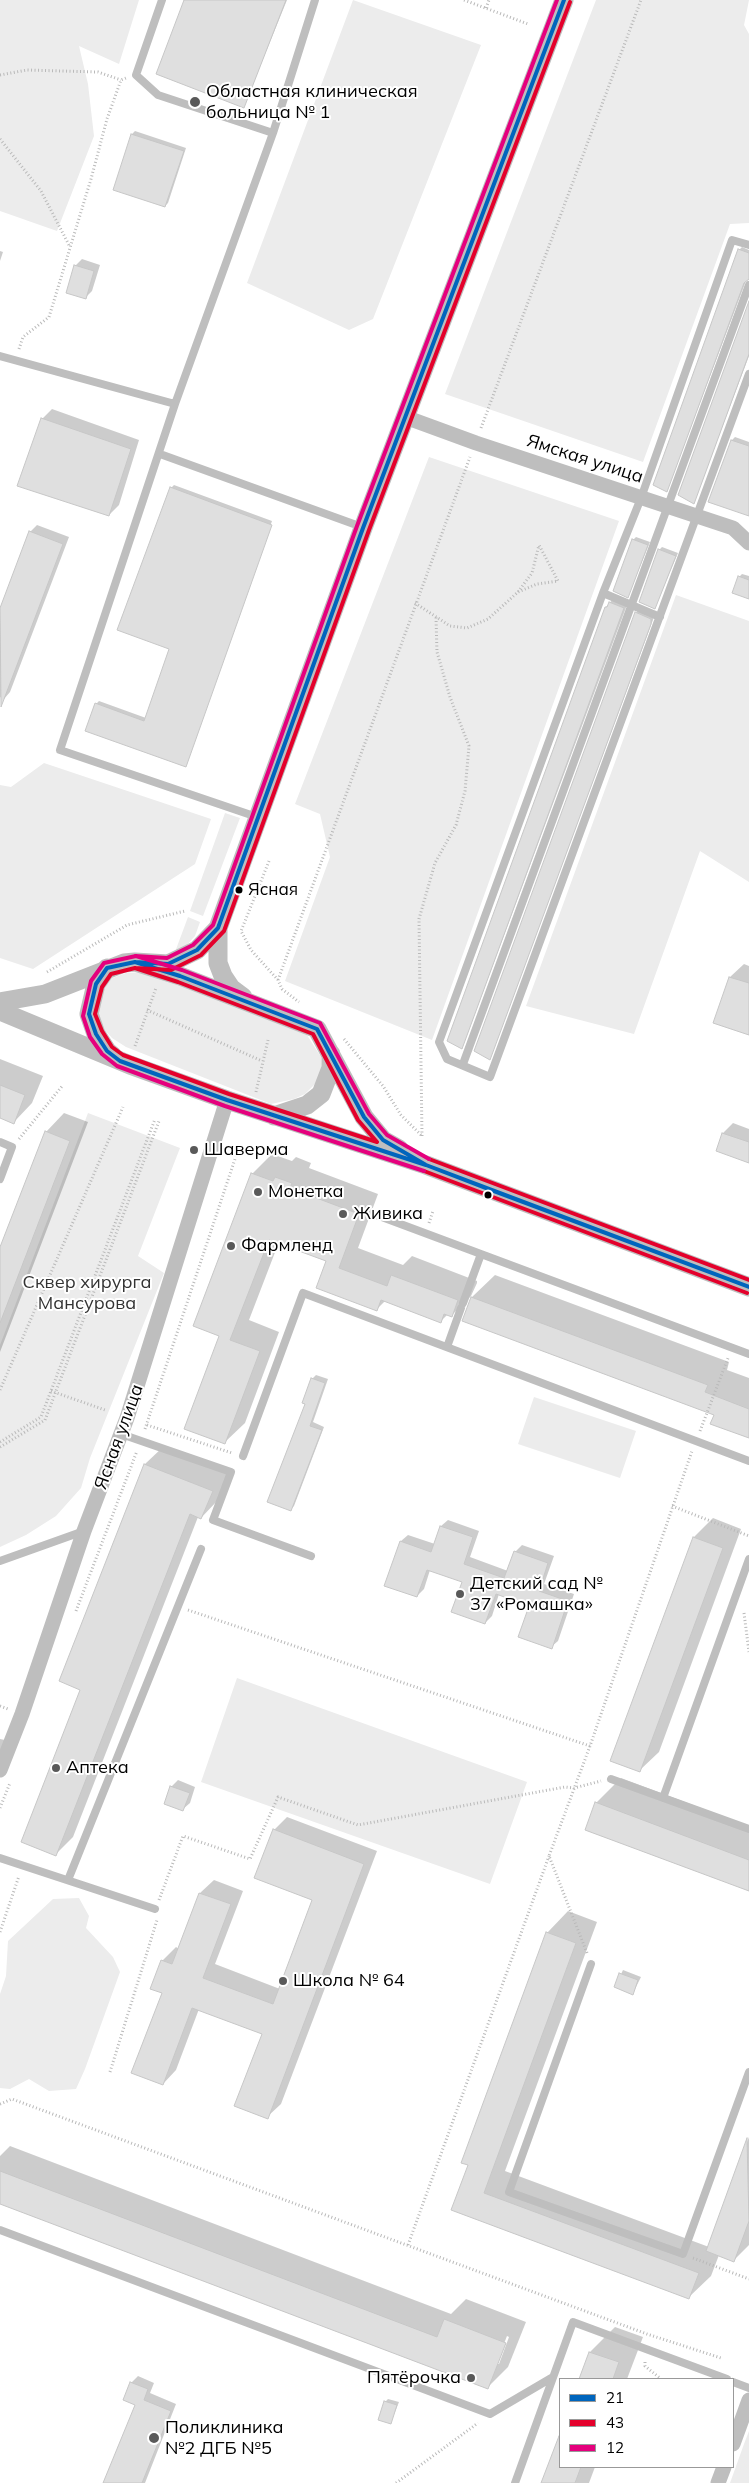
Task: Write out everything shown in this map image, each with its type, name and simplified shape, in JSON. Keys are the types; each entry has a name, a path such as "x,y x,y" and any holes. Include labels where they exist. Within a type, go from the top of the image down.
{"street":[{"path":"253,1005 231,988 223,976 218,963 218,928 363,528 564,0"},
{"name":"Ямская улица","path":"405,416 476,443 733,528 749,543"},
{"path":"0,1002 45,994 107,968 135,962 168,964 197,950 218,928"},
{"path":"135,962 180,976 317,1029 352,1098 373,1130 383,1140 426,1165"},
{"path":"107,968 96,984 90,1014 96,1034 107,1051 120,1061"},
{"path":"0,1011 120,1061 274,1116 426,1165 749,1287"},
{"path":"274,1116 308,1105 321,1094 331,1068 331,1054"},
{"name":"Ясная улица","path":"0,1770 22,1714 84,1531 121,1434 227,1100"},
{"path":"734,2441 749,2400"},
{"path":"718,2483 724,2468"}],"lane":[{"path":"162,0 136,75 158,95 273,133"},
{"path":"258,817 60,750 160,454 175,404 273,133 315,0"},
{"path":"749,245 732,240 641,498 603,593 439,1042 447,1059 463,1064 490,1077 660,617 695,515 749,374"},
{"path":"463,1064 749,285"},
{"path":"0,356 17,359 175,404"},
{"path":"160,454 363,528"},
{"path":"603,593 660,617"},
{"path":"0,1142 12,1147 0,1179"},
{"path":"363,1210 749,1354"},
{"path":"447,1347 481,1254"},
{"path":"242,1456 303,1293 749,1461"},
{"path":"121,1434 231,1472 213,1520 311,1556"},
{"path":"0,1562 84,1531"},
{"path":"68,1880 201,1549"},
{"path":"663,1798 749,1559"},
{"path":"611,1779 749,1829"},
{"path":"0,1858 22,1867 155,1909"},
{"path":"592,1964 509,2192 683,2254 749,2072"},
{"path":"0,2230 490,2414 553,2377"},
{"path":"515,2483 573,2322 724,2378"},
{"path":"734,2382 749,2388"}],"path":[{"path":"464,0 528,24"},
{"path":"486,8 489,0"},
{"path":"278,980 415,603 641,0"},
{"path":"0,76 27,70 98,72 121,80 136,75"},
{"path":"17,359 23,337 48,317 107,119 121,80"},
{"path":"0,139 41,191 70,247"},
{"path":"415,603 450,626 468,628 488,619 518,592 532,573 539,545 558,581 538,584 518,592"},
{"path":"340,1034 383,1086 401,1115 422,1136 419,920 434,863 456,825 465,791 469,746 450,697 437,652 436,617"},
{"path":"269,861 241,931 251,950 278,980 282,989 305,1006"},
{"path":"39,977 128,926 185,911"},
{"path":"134,1046 156,988"},
{"path":"147,1010 262,1062"},
{"path":"256,1092 268,1040"},
{"path":"12,1147 63,1085"},
{"path":"0,1390 123,1107"},
{"path":"0,1442 41,1417 157,1120 45,1420 0,1447"},
{"path":"72,1620 147,1425 240,1144"},
{"path":"408,2245 590,1746 672,1506 732,1347"},
{"path":"51,1391 104,1410"},
{"path":"147,1425 242,1456"},
{"path":"672,1506 749,1536"},
{"path":"740,1584 749,1652"},
{"path":"178,1607 590,1746"},
{"path":"110,2072 157,1924 155,1909 183,1836 250,1859 278,1797 358,1825 565,1787 574,1788 611,1779"},
{"path":"549,1856 592,1964"},
{"path":"0,1932 22,1867"},
{"path":"0,2104 12,2099 647,2334 721,2358"},
{"path":"683,2254 749,2279"},
{"path":"396,2483 490,2414"}],"green space":[{"path":"0,0 139,0 119,64 79,46 88,84 94,136 57,231 0,211"},
{"path":"353,0 481,45 373,319 349,330 247,283"},
{"path":"596,0 749,0 744,25 749,34 749,223 730,224 643,462 445,394"},
{"path":"429,457 619,521 432,1040 285,981 330,857 320,814 295,804"},
{"path":"676,595 749,621 749,882 700,851 634,1034 526,1006"},
{"path":"44,763 211,819 195,864 33,969 0,958 0,785 11,787"},
{"path":"225,813 240,818 203,916 190,911"},
{"path":"188,917 200,922 195,936 186,946 175,952"},
{"path":"146,972 307,1035 321,1057 322,1073 305,1094 294,1099 271,1104 126,1047 112,1038 101,1026 96,1004 110,979 126,973"},
{"name":"Сквер хирурга Мансурова","path":"88,1113 180,1148 138,1256 164,1273 90,1458 81,1488 56,1516 26,1535 0,1547 0,1345"},
{"path":"534,1397 636,1431 620,1478 518,1444"},
{"path":"237,1678 527,1782 490,1884 201,1782"},
{"path":"79,1898 89,1916 86,1928 113,1957 120,1972 85,2069 76,2089 49,2091 29,2079 10,2089 0,2088 0,1994 6,1976 8,1941 53,1899"},
{"path":"749,2431 749,2483 730,2483 744,2444"}],"building":[{"path":"184,0 286,0 244,108 156,74"},
{"path":"131,134 184,151 165,207 113,190"},
{"path":"738,249 749,253 749,279 744,283 667,492 653,485"},
{"path":"74,265 94,271 86,299 66,293"},
{"path":"749,301 749,354 694,504 678,495"},
{"path":"41,418 131,449 109,516 17,486"},
{"path":"731,440 749,446 749,516 708,502"},
{"path":"170,487 272,525 186,767 85,731 95,703 144,721 169,649 117,630"},
{"path":"29,531 63,544 1,707 0,608"},
{"path":"632,539 648,545 628,598 613,591"},
{"path":"658,549 676,556 655,609 639,602"},
{"path":"738,576 749,580 749,599 732,593"},
{"path":"609,602 624,608 462,1049 447,1041 605,607 607,607"},
{"path":"635,612 651,619 651,624 490,1060 474,1051"},
{"path":"729,977 749,983 749,1035 713,1023"},
{"path":"0,1085 25,1095 14,1124 0,1118"},
{"path":"45,1131 70,1141 0,1323 0,1247"},
{"path":"722,1133 749,1142 749,1163 716,1151"},
{"path":"251,1173 273,1181 275,1177 292,1183 290,1188 359,1214 339,1268 387,1286 391,1275 458,1300 452,1317 444,1314 441,1323 381,1300 377,1311 316,1288 326,1261 269,1240 230,1340 260,1351 225,1444 184,1429 219,1336 193,1326"},
{"path":"471,1297 708,1385 705,1392 749,1409 749,1438 710,1424 714,1415 462,1321"},
{"path":"311,1378 325,1383 310,1426 322,1430 291,1511 267,1502 305,1404 302,1403"},
{"path":"144,1464 213,1491 201,1519 190,1514 56,1856 21,1842 80,1690 59,1681"},
{"path":"440,1526 473,1537 464,1564 504,1578 514,1551 548,1563 539,1591 568,1601 552,1649 518,1637 529,1606 496,1594 485,1624 451,1612 462,1582 427,1570 417,1597 384,1586 400,1541 431,1552"},
{"path":"693,1537 723,1548 640,1772 610,1761"},
{"path":"170,1786 190,1793 183,1811 164,1804"},
{"path":"595,1802 749,1860 749,1891 585,1830"},
{"path":"273,1829 364,1864 268,2119 234,2106 262,2034 192,2008 163,2085 131,2073 162,1993 150,1989 161,1960 172,1964 199,1893 231,1904 203,1978 273,2004 312,1900 254,1878"},
{"path":"546,1932 576,1943 484,2193 699,2273 689,2299 451,2210 468,2165 461,2163"},
{"path":"619,1973 638,1980 633,1995 614,1987"},
{"path":"747,2138 749,2221 734,2262 706,2251"},
{"path":"0,2171 437,2337 444,2319 506,2343 488,2389 0,2204"},
{"path":"589,2352 619,2362 613,2378 579,2378"},
{"path":"130,2382 148,2389 144,2400 171,2411 142,2483 103,2483 135,2405 123,2400"},
{"path":"384,2401 397,2405 391,2424 378,2420"},
{"path":"559,2436 559,2468 581,2468 575,2483 541,2483"}],"transit line":[{"name":"12","path":"135,956 167,958 193,945 213,925 357,526 557,0"},
{"name":"21","path":"135,962 168,964 197,950 218,928 363,528 564,0"},
{"name":"43","path":"135,968 171,970 201,955 224,931 369,530 570,2"},
{"name":"12","path":"424,1171 225,1106 117,1066 102,1054 90,1037 83,1016 91,981 104,963 136,956 182,970 320,1023 369,1114 387,1135 429,1159"},
{"name":"21","path":"135,962 180,976 317,1029 364,1117 383,1140 426,1165 227,1100 120,1061 107,1051 96,1034 89,1014 96,984 107,968 135,962"},
{"name":"43","path":"135,968 178,982 313,1034 358,1120 377,1142 229,1094 123,1055 112,1047 102,1031 95,1014 102,987 111,974 135,968"},
{"name":"43","path":"429,1159 749,1280"},
{"name":"21","path":"426,1165 749,1287 488,1189 426,1165"},
{"name":"43","path":"424,1171 747,1293"}],"place":[{"name":"Областная клиническая больница № 1","path":"195,102"},
{"name":"Ясная","path":"239,890"},
{"name":"Шаверма","path":"194,1150"},
{"name":"Монетка","path":"258,1192"},
{"name":"Живика","path":"343,1214"},
{"name":"Фармленд","path":"231,1246"},
{"name":"Детский сад № 37 «Ромашка»","path":"460,1594"},
{"name":"Аптека","path":"56,1768"},
{"name":"Школа № 64","path":"283,1981"},
{"name":"Пятёрочка","path":"471,2378"},
{"name":"Поликлиника №2 ДГБ №5","path":"154,2438"}]}
